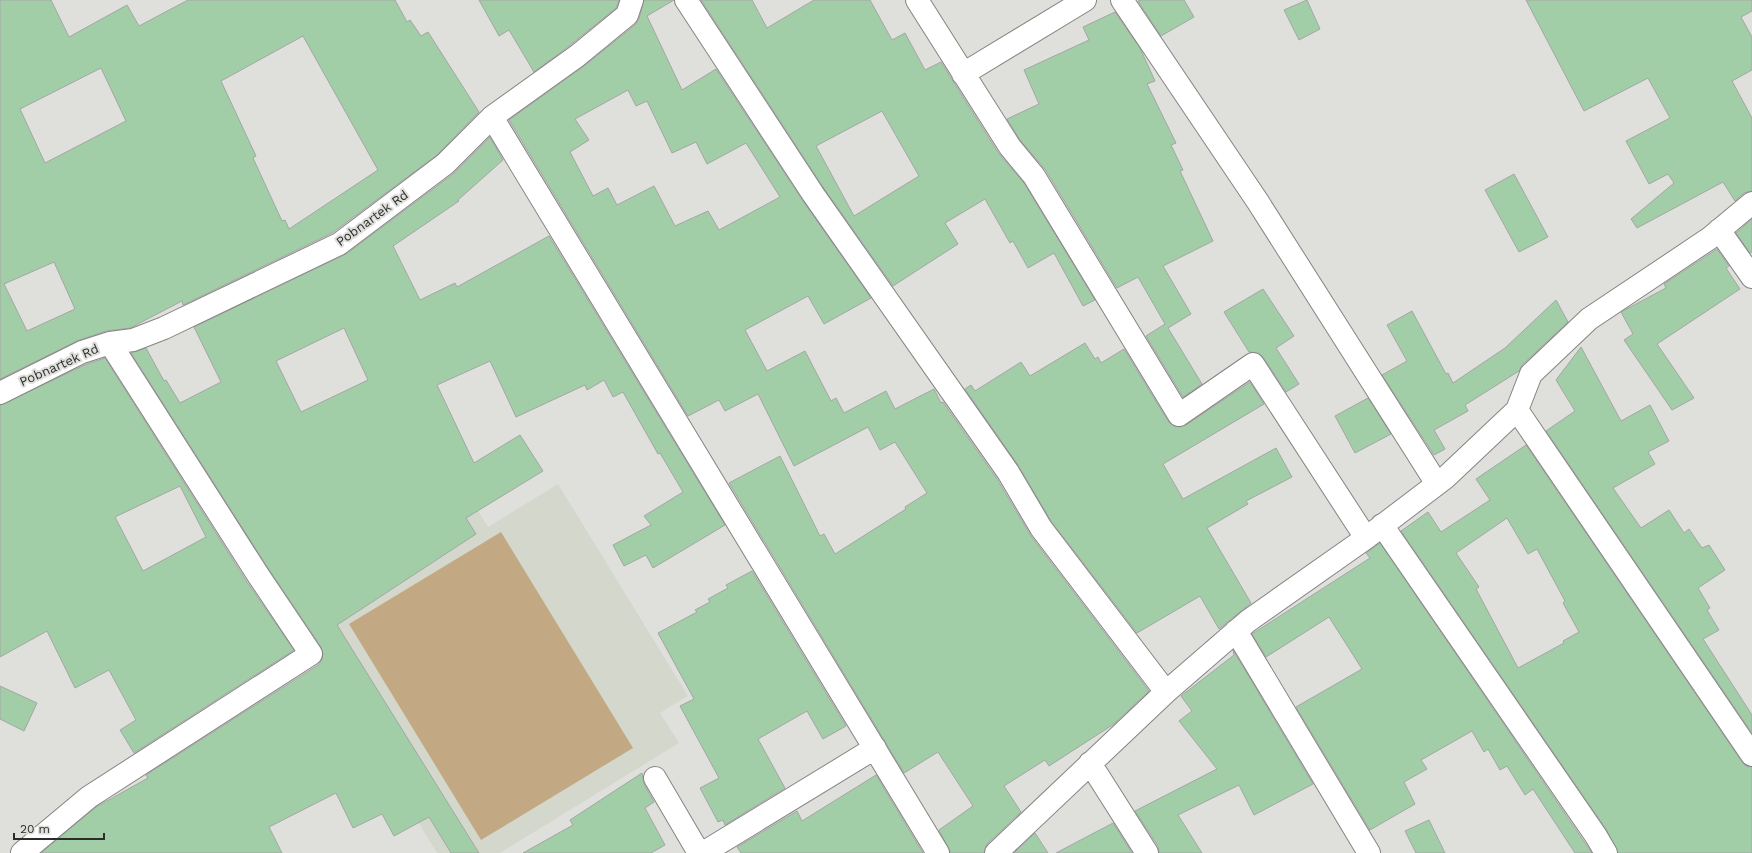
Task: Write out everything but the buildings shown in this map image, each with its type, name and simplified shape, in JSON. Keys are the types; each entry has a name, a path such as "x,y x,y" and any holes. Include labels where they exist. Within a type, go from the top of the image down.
{"street":[{"path":"686,0 813,194 1008,472 1041,528 1166,692"},
{"path":"917,0 1010,147 1034,176 1179,415 1253,364 1596,836 1606,853"},
{"path":"964,74 1085,0"},
{"path":"1122,0 1258,202 1437,484"},
{"name":"Pobnartek Rd","path":"0,393 82,352 110,343 133,340 164,328 339,244 445,164 492,118 577,56 625,5"},
{"path":"492,118 708,477 938,853"},
{"path":"996,853 1166,692 1236,631 1437,484 1517,410 1531,374 1588,319 1719,230 1752,203"},
{"path":"1719,230 1752,277"},
{"path":"22,853 88,797 311,654 258,575 110,343"},
{"path":"1517,410 1752,755"},
{"path":"1236,631 1369,853"},
{"path":"703,853 875,748"},
{"path":"1090,764 1147,853"},
{"path":"655,778 699,853"}],"shaded area":[{"path":"558,484 688,696 660,713 679,743 500,853 479,853 342,634 323,646 451,853 437,853 280,598 463,486 488,527","holes":["451,495 476,534 310,642 284,604"]},
{"path":"501,532 633,748 481,840 349,624"}]}
